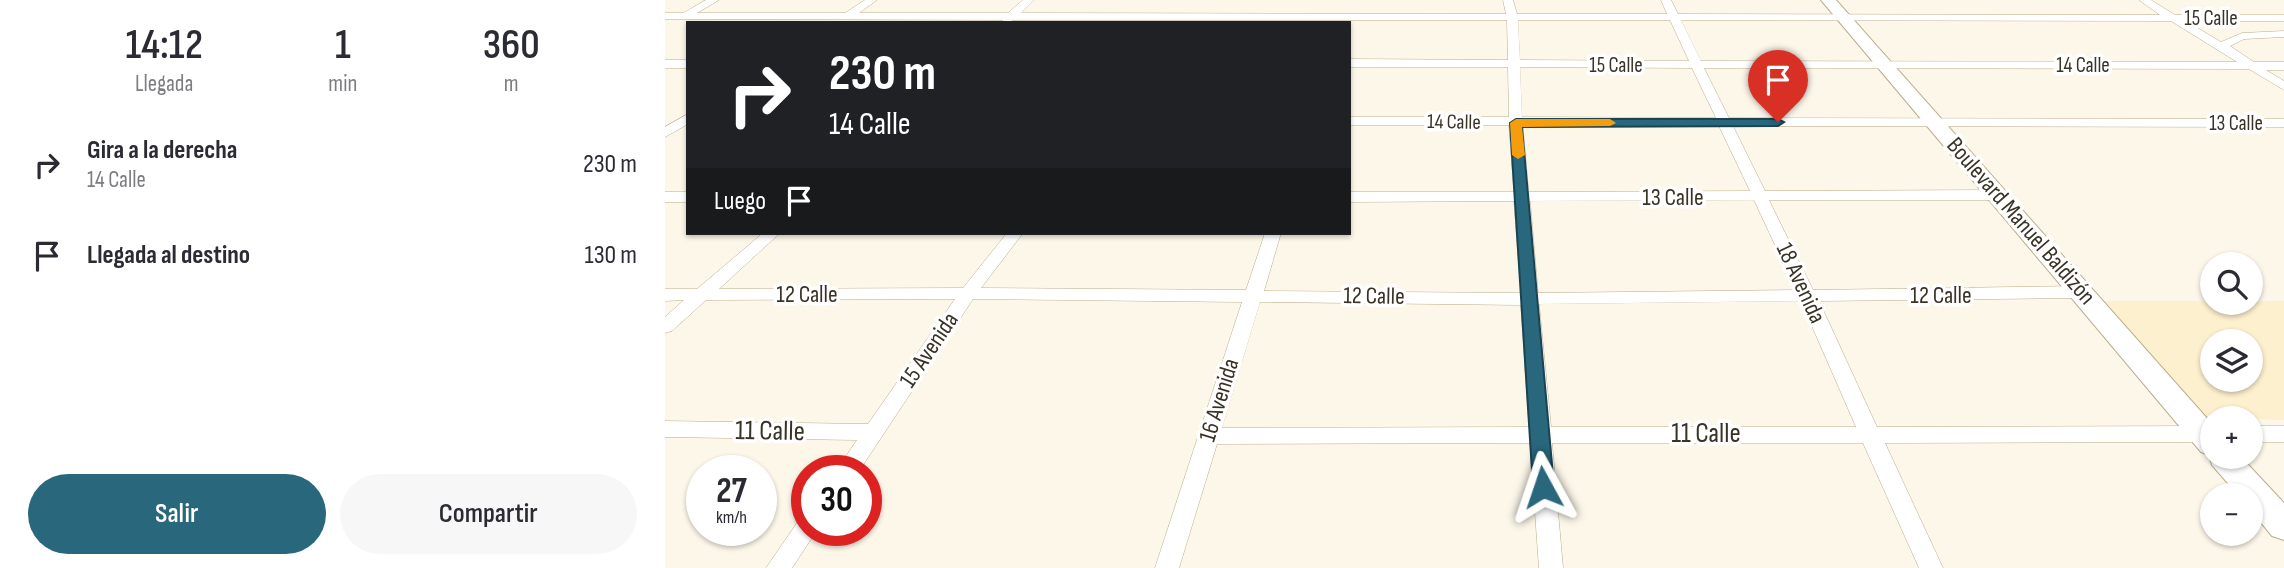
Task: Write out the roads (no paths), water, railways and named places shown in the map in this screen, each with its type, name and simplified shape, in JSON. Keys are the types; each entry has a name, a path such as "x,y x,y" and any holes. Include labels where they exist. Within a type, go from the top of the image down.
{"main road":[{"name":"Boulevard Manuel Baldizón","path":"1828,0 2200,427"},
{"name":"Boulevard Manuel Baldizón","path":"2236,469 2284,526"}],"street":[{"path":"665,26 714,0"},
{"path":"843,20 872,0"},
{"path":"1008,20 1029,0"},
{"path":"1175,20 1189,0"},
{"name":"18 Avenida","path":"1667,0 1807,295 1931,568"},
{"path":"2144,0 2284,86"},
{"path":"1510,8 1538,433 1551,568"},
{"name":"15 Calle","path":"665,16 843,20 1175,20 1510,8 1674,18 2284,18"},
{"path":"2227,51 2224,45 2242,36 2284,34"},
{"name":"15 Calle","path":"1351,63 1882,64"},
{"path":"665,64 686,64"},
{"name":"14 Calle","path":"1882,64 2284,65"},
{"path":"665,121 686,120"},
{"path":"665,133 686,121"},
{"name":"14 Calle","path":"1351,121 1936,124"},
{"name":"13 Calle","path":"1936,124 2284,123"},
{"name":"13 Calle","path":"1351,197 1996,195"},
{"path":"665,197 686,197"},
{"path":"665,327 770,235"},
{"name":"15 Avenida","path":"858,455 968,293 1013,235"},
{"name":"16 Avenida","path":"1167,568 1272,235"},
{"name":"12 Calle","path":"665,295 968,293 1529,299 2082,292"},
{"name":"11 Calle","path":"665,429 874,432"},
{"name":"11 Calle","path":"1208,436 1868,433 2200,442"},
{"path":"2263,434 2284,434"},
{"path":"778,568 794,546"}]}
